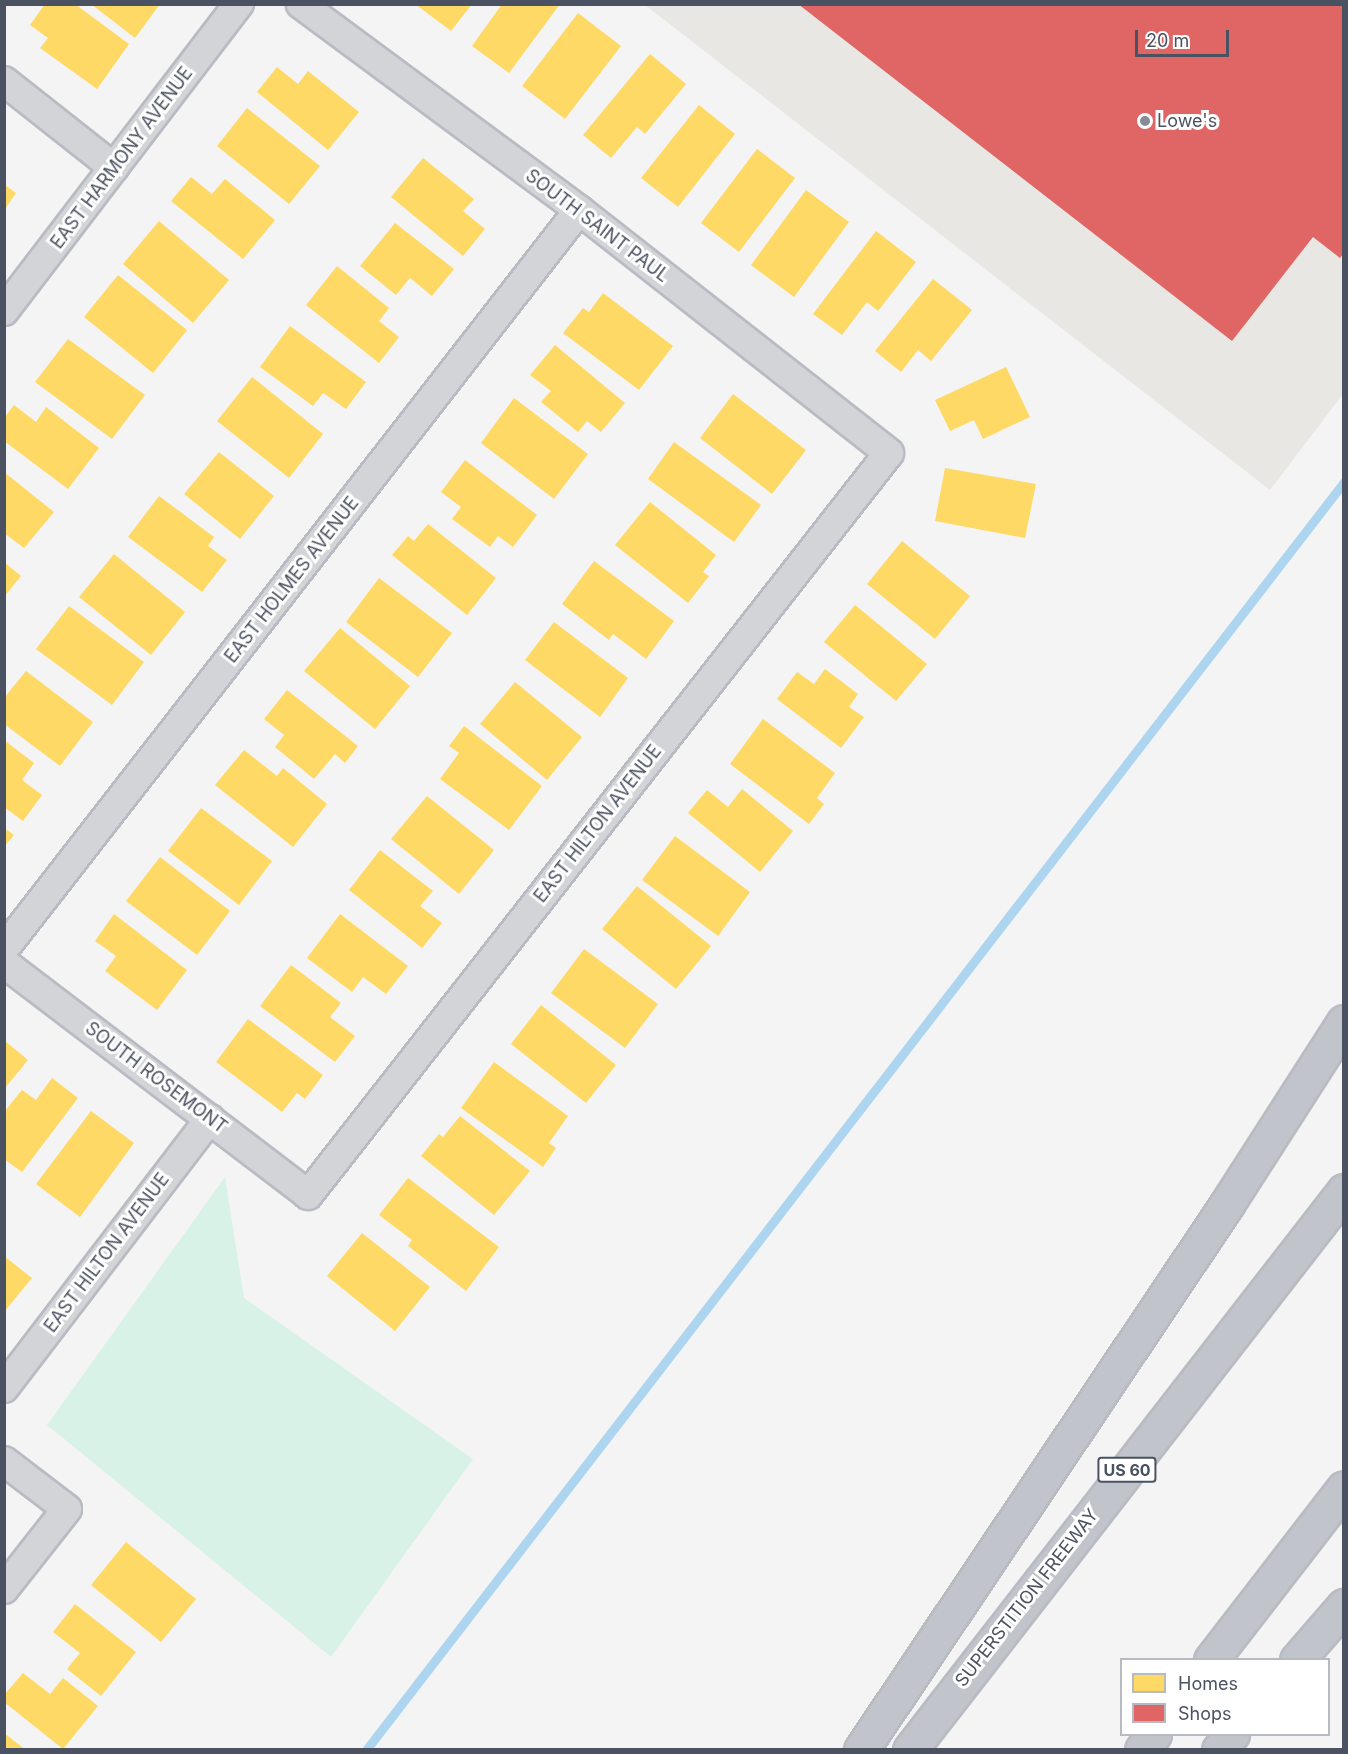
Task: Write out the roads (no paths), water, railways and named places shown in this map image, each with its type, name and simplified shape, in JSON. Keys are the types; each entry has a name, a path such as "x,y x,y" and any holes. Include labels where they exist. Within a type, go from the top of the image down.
{"highway":[{"path":"861,1749 1227,1204 1344,1022"},
{"name":"SUPERSTITION FREEWAY","path":"910,1749 1344,1191"},
{"path":"1213,1658 1344,1488"},
{"path":"1298,1658 1344,1606"},
{"path":"1142,1749 1152,1736"},
{"path":"1219,1749 1230,1736"}],"street":[{"name":"EAST HARMONY AVENUE","path":"4,311 239,4"},
{"name":"SOUTH SAINT PAUL","path":"300,4 579,210 889,453"},
{"path":"4,81 114,168"},
{"name":"EAST HOLMES AVENUE","path":"4,949 579,210"},
{"name":"EAST HILTON AVENUE","path":"308,1195 889,453"},
{"name":"SOUTH ROSEMONT","path":"4,963 308,1195"},
{"name":"EAST HILTON AVENUE","path":"4,1388 210,1119"},
{"path":"4,1461 67,1509 4,1590"}],"waterway":[{"path":"366,1750 1344,482"}],"place":[{"name":"Lowe's","path":"1145,121"}]}
